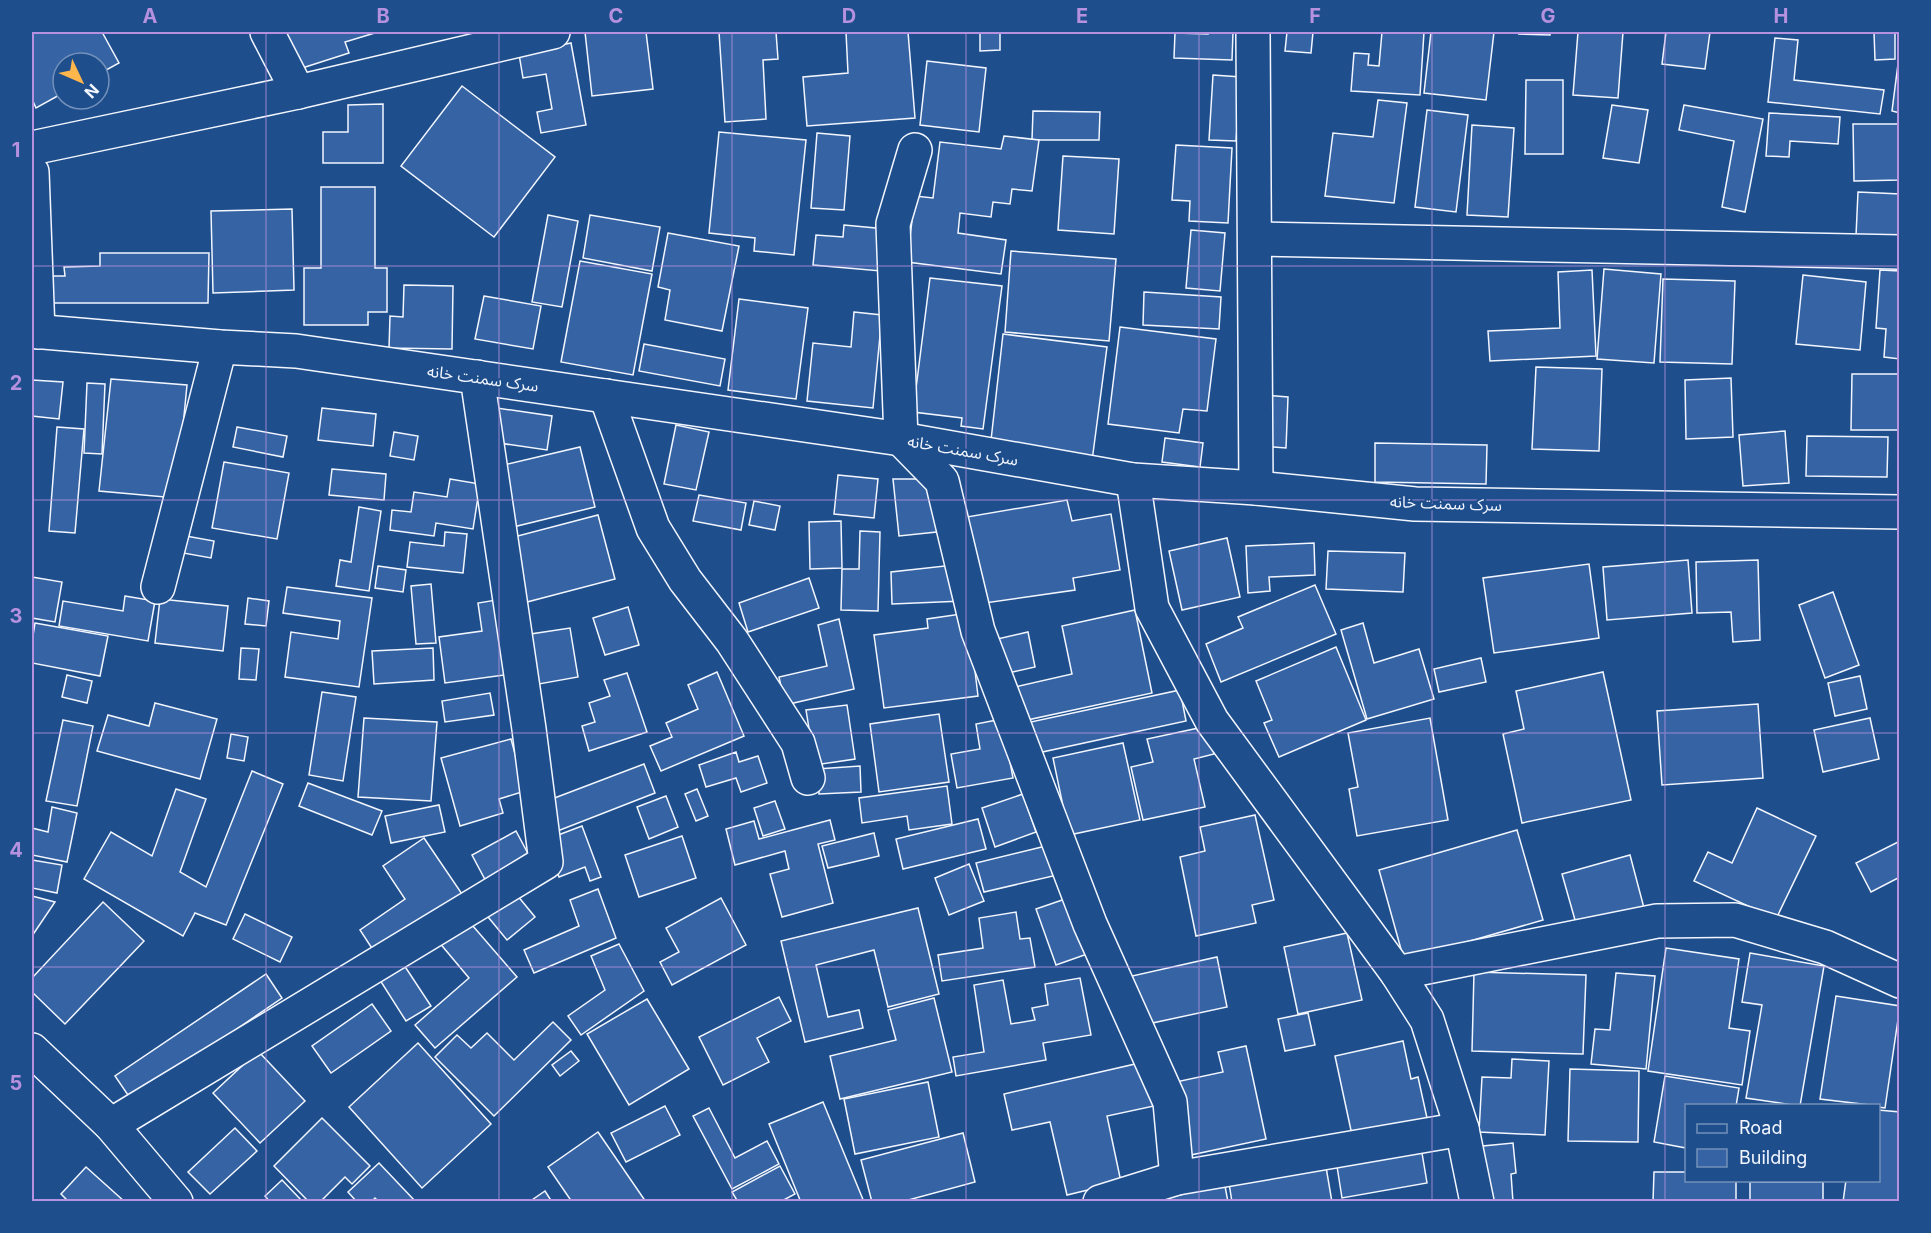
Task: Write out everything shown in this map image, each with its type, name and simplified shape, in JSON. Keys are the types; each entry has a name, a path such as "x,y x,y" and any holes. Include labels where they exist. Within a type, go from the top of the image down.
{"street":[{"path":"267,32 298,92"},
{"path":"32,148 298,92 552,32"},
{"path":"1253,32 1256,488"},
{"path":"915,150 893,224 901,439 942,481 978,631 1090,924 1170,1102 1177,1178"},
{"path":"32,172 35,331"},
{"path":"1255,239 1899,252"},
{"name":"سرک سمنت خانه","path":"35,331 220,347 296,351 901,439 1133,480 1256,488 1415,504 1899,512"},
{"path":"158,587 220,347"},
{"path":"111,1125 546,862 529,729 477,377"},
{"path":"606,396 653,528 685,580 732,641 798,743 808,778"},
{"path":"1133,480 1152,608 1220,731 1397,972 1427,1020 1462,1129 1477,1202"},
{"path":"1397,972 1657,921 1735,920 1825,947 1899,981"},
{"path":"32,1050 111,1125 161,1195"},
{"path":"1100,1202 1177,1178 1462,1129"}],"building":[{"path":"32,32 102,32 119,63 111,67 111,51 51,51 51,100 36,108 32,99"},
{"path":"285,32 378,32 345,42 349,53 296,70"},
{"path":"585,32 646,32 653,89 592,96"},
{"path":"719,32 776,32 778,59 763,60 766,119 725,122"},
{"path":"846,32 908,32 915,118 807,126 803,77 848,73"},
{"path":"980,32 1000,32 1000,50 980,51"},
{"path":"1208,32 1233,32 1232,60 1174,58 1175,33 1208,34"},
{"path":"1287,32 1313,32 1311,53 1285,51"},
{"path":"1382,32 1424,32 1420,95 1351,91 1354,53 1369,54 1368,65 1379,66"},
{"path":"1431,32 1494,32 1486,100 1424,93"},
{"path":"1520,32 1550,32 1550,35 1519,34"},
{"path":"1578,32 1623,32 1618,98 1573,95"},
{"path":"1666,32 1710,32 1705,69 1662,64"},
{"path":"1874,32 1895,32 1895,59 1875,60"},
{"path":"1775,38 1798,40 1794,80 1884,90 1880,114 1768,102"},
{"path":"571,43 586,125 541,133 537,112 552,109 546,74 523,78 519,54"},
{"path":"927,61 986,68 979,132 920,125"},
{"path":"1898,64 1900,64 1900,113 1892,111"},
{"path":"1213,75 1241,77 1236,141 1209,140"},
{"path":"1526,80 1563,80 1563,154 1525,154"},
{"path":"462,86 555,157 494,237 401,166"},
{"path":"1378,100 1407,103 1394,203 1325,196 1333,133 1373,137"},
{"path":"383,104 383,163 323,163 323,132 348,132 348,105"},
{"path":"1612,105 1648,110 1639,163 1603,158"},
{"path":"1684,105 1763,119 1745,212 1722,207 1734,141 1679,130"},
{"path":"1427,110 1468,115 1456,212 1415,207"},
{"path":"1033,111 1100,112 1099,140 1032,140"},
{"path":"1769,113 1840,117 1838,144 1790,141 1789,157 1766,156"},
{"path":"1853,124 1900,124 1900,180 1854,181"},
{"path":"1472,125 1514,128 1508,217 1467,215"},
{"path":"719,132 806,140 794,255 754,251 755,238 709,233"},
{"path":"817,133 850,136 844,210 811,208"},
{"path":"1004,136 1039,140 1032,191 1012,189 1010,204 993,202 991,217 960,213 958,233 1006,240 1001,274 907,262 915,196 933,198 940,142 1001,149"},
{"path":"1176,145 1232,148 1228,223 1189,221 1190,201 1172,200"},
{"path":"1063,156 1119,159 1114,234 1058,230"},
{"path":"321,187 375,187 375,268 387,268 387,312 368,312 368,325 304,325 304,268 321,268"},
{"path":"1858,192 1900,194 1900,238 1856,236"},
{"path":"292,209 294,290 213,293 211,211"},
{"path":"548,215 578,221 562,307 532,302"},
{"path":"590,215 660,227 652,271 583,258"},
{"path":"844,225 886,229 881,271 813,265 816,235 843,237"},
{"path":"1191,230 1225,233 1220,291 1186,288"},
{"path":"668,233 739,246 722,331 665,320 670,290 658,287"},
{"path":"1011,251 1116,259 1109,341 1005,332"},
{"path":"100,253 209,253 208,303 47,303 47,276 65,276 64,267 100,266"},
{"path":"580,261 652,274 633,375 561,362"},
{"path":"1604,269 1661,274 1654,363 1597,359"},
{"path":"1592,270 1596,356 1490,361 1488,331 1560,328 1558,272"},
{"path":"1880,270 1900,271 1900,359 1884,357 1886,329 1876,328"},
{"path":"1803,275 1866,282 1860,350 1796,344"},
{"path":"930,278 1002,286 983,429 961,426 962,418 913,412"},
{"path":"1663,279 1735,281 1732,364 1660,362"},
{"path":"404,285 453,286 452,349 389,348 390,316 403,317"},
{"path":"1144,292 1221,297 1219,329 1143,325"},
{"path":"484,296 541,306 533,349 475,339"},
{"path":"739,299 808,308 796,399 728,390"},
{"path":"854,312 882,315 873,408 807,401 813,343 851,347"},
{"path":"1120,327 1216,339 1207,411 1183,409 1179,433 1108,424"},
{"path":"1003,334 1107,347 1092,461 990,449"},
{"path":"644,344 725,359 720,386 639,371"},
{"path":"1536,367 1602,369 1599,451 1532,449"},
{"path":"1852,374 1899,374 1898,430 1851,430"},
{"path":"1731,378 1733,437 1686,439 1685,380"},
{"path":"111,379 187,385 176,498 99,491"},
{"path":"32,380 63,382 59,419 32,416"},
{"path":"87,383 105,384 102,454 84,453"},
{"path":"1263,395 1288,397 1286,448 1261,446"},
{"path":"322,408 376,414 373,446 318,440"},
{"path":"497,408 552,416 547,450 492,442"},
{"path":"676,425 709,432 696,490 664,484"},
{"path":"57,427 84,429 75,533 49,531"},
{"path":"237,427 287,436 283,457 233,447"},
{"path":"1785,431 1789,483 1743,486 1739,435"},
{"path":"394,432 418,436 414,460 390,456"},
{"path":"1807,436 1888,437 1887,477 1806,476"},
{"path":"1165,438 1203,443 1200,467 1162,462"},
{"path":"1375,443 1487,445 1486,484 1375,482"},
{"path":"580,447 595,507 509,528 495,467"},
{"path":"224,462 289,473 277,539 212,528"},
{"path":"332,469 386,474 384,500 329,495"},
{"path":"838,475 878,479 874,518 834,514"},
{"path":"450,479 480,484 473,529 436,523 434,536 390,530 392,510 411,512 414,492 447,497"},
{"path":"893,479 935,479 946,531 899,536"},
{"path":"699,495 746,503 741,530 693,521"},
{"path":"1067,500 1072,521 1111,514 1120,570 1073,578 1075,590 978,604 955,519"},
{"path":"754,501 780,506 775,530 749,525"},
{"path":"359,507 381,511 369,591 336,586 340,560 351,562"},
{"path":"598,515 615,579 527,602 510,538"},
{"path":"841,521 842,568 810,569 809,522"},
{"path":"860,531 880,532 878,611 841,610 842,569 859,569"},
{"path":"445,532 467,534 463,573 407,567 410,542 444,546"},
{"path":"186,536 214,541 211,558 183,553"},
{"path":"1227,538 1240,597 1182,610 1169,551"},
{"path":"1314,543 1315,575 1269,577 1270,591 1248,593 1246,546"},
{"path":"1328,551 1405,553 1403,592 1326,589"},
{"path":"1688,560 1692,613 1607,620 1603,567"},
{"path":"1758,560 1760,640 1733,642 1731,612 1697,613 1696,562"},
{"path":"1589,564 1599,638 1494,653 1483,578"},
{"path":"954,565 963,601 892,604 891,572"},
{"path":"378,566 406,570 403,592 375,588"},
{"path":"32,577 62,582 55,622 32,618"},
{"path":"809,578 819,608 748,632 739,603"},
{"path":"431,584 436,643 416,644 411,586"},
{"path":"1315,585 1336,634 1221,682 1206,644 1243,628 1238,617"},
{"path":"287,587 372,598 359,687 285,677 291,632 338,639 340,621 283,613"},
{"path":"1833,592 1859,665 1825,678 1799,605"},
{"path":"125,596 155,601 148,641 59,626 63,601 123,611"},
{"path":"248,598 269,601 266,626 245,624"},
{"path":"160,599 228,606 223,651 155,643"},
{"path":"502,599 512,674 445,683 439,637 482,631 478,603"},
{"path":"628,607 639,645 605,655 593,618"},
{"path":"1135,610 1152,693 1018,722 1011,688 1072,674 1062,626"},
{"path":"968,613 978,696 884,708 874,635 928,628 927,619"},
{"path":"839,619 854,689 785,705 779,677 827,666 818,625"},
{"path":"35,623 108,636 100,676 32,663"},
{"path":"1363,623 1374,663 1419,649 1434,699 1367,719 1341,630"},
{"path":"570,628 578,677 539,684 531,634"},
{"path":"1028,632 1035,667 1004,674 993,640"},
{"path":"1336,647 1366,720 1279,757 1264,723 1272,720 1256,681"},
{"path":"241,648 259,649 256,680 239,679"},
{"path":"433,648 434,680 374,684 372,651"},
{"path":"1481,658 1486,682 1439,692 1434,669"},
{"path":"717,672 744,736 661,771 650,746 672,737 666,723 698,709 688,685"},
{"path":"1603,672 1631,800 1522,823 1503,734 1524,729 1516,691"},
{"path":"627,673 647,732 589,751 582,726 595,722 589,703 610,696 604,680"},
{"path":"67,675 92,681 87,703 62,697"},
{"path":"1860,676 1867,709 1835,716 1828,683"},
{"path":"1180,690 1186,721 1033,754 1026,723"},
{"path":"322,692 356,697 343,781 309,775"},
{"path":"490,693 494,715 445,722 442,701"},
{"path":"155,703 217,719 200,779 97,751 108,715 149,726"},
{"path":"1758,704 1763,778 1662,785 1657,711"},
{"path":"847,705 855,759 815,765 806,710"},
{"path":"939,714 949,782 879,792 870,724"},
{"path":"364,718 437,722 431,801 358,797"},
{"path":"1430,718 1448,820 1357,836 1349,789 1358,787 1348,733"},
{"path":"1870,718 1879,759 1823,772 1814,730"},
{"path":"1002,719 1013,778 957,788 951,754 980,749 976,724"},
{"path":"63,720 93,726 77,806 46,801"},
{"path":"1208,726 1214,754 1194,759 1205,807 1143,820 1131,767 1153,762 1147,739"},
{"path":"231,734 248,737 244,761 227,758"},
{"path":"511,739 525,791 499,799 503,813 460,826 441,758"},
{"path":"1123,743 1140,820 1069,835 1053,758"},
{"path":"736,752 739,762 758,756 767,783 741,792 736,778 706,787 699,765"},
{"path":"644,764 655,793 555,832 544,802"},
{"path":"860,766 861,792 819,794 817,769"},
{"path":"252,771 283,784 226,925 195,913 183,936 84,879 111,832 152,856 176,789 206,799 180,872 206,887"},
{"path":"308,783 382,811 372,835 299,806"},
{"path":"947,786 952,824 909,830 907,816 862,823 859,798"},
{"path":"697,789 708,816 696,821 685,794"},
{"path":"1023,794 1036,832 995,847 982,808"},
{"path":"666,796 678,827 649,839 637,807"},
{"path":"775,801 785,829 763,836 754,808"},
{"path":"439,805 445,832 391,843 385,816"},
{"path":"52,807 77,813 67,862 32,855 32,828 48,832"},
{"path":"1757,808 1816,836 1776,919 1694,881 1708,852 1732,863"},
{"path":"1255,815 1274,900 1252,905 1256,923 1196,936 1180,857 1205,851 1200,827"},
{"path":"978,819 986,849 903,869 896,839"},
{"path":"830,820 835,840 818,844 833,903 782,917 770,874 789,869 785,851 735,865 726,829 754,821 759,839"},
{"path":"582,826 601,877 590,881 585,867 559,877 545,840"},
{"path":"1517,830 1543,920 1404,960 1379,870"},
{"path":"516,831 533,863 489,887 472,855"},
{"path":"874,833 879,856 828,868 822,846"},
{"path":"682,836 696,878 639,897 625,855"},
{"path":"424,838 462,894 375,953 360,930 405,899 383,866"},
{"path":"1900,841 1900,877 1871,892 1856,863"},
{"path":"1046,846 1053,876 984,892 976,863"},
{"path":"1630,855 1644,908 1577,927 1562,874"},
{"path":"32,860 62,865 57,893 32,888"},
{"path":"969,864 984,901 949,915 935,878"},
{"path":"512,889 535,917 507,940 484,912"},
{"path":"598,889 616,938 534,973 524,950 579,926 570,900"},
{"path":"32,896 55,902 32,936"},
{"path":"1071,897 1090,953 1056,965 1036,909"},
{"path":"721,898 746,945 672,985 660,962 679,952 666,928"},
{"path":"103,902 144,941 65,1024 32,992 32,978"},
{"path":"918,908 939,994 888,1007 874,950 816,965 828,1017 859,1010 863,1028 805,1042 781,941"},
{"path":"1016,912 1020,939 1030,938 1035,967 942,981 938,955 983,948 979,918"},
{"path":"245,914 292,937 280,962 233,939"},
{"path":"466,918 517,977 435,1048 415,1025 469,978 438,941"},
{"path":"1347,933 1362,1000 1298,1014 1284,947"},
{"path":"619,944 644,991 581,1035 568,1016 605,990 591,956"},
{"path":"1666,948 1739,959 1729,1028 1750,1031 1742,1085 1648,1071"},
{"path":"1750,953 1824,966 1800,1104 1746,1098 1762,1005 1742,1002"},
{"path":"1217,957 1227,1007 1143,1025 1132,976"},
{"path":"402,962 431,1006 406,1021 378,977"},
{"path":"1474,972 1586,975 1583,1054 1472,1051"},
{"path":"1616,973 1655,976 1646,1069 1591,1064 1595,1029 1610,1030"},
{"path":"266,974 282,998 132,1101 115,1076"},
{"path":"1080,978 1091,1035 1043,1043 1046,1060 956,1076 953,1057 984,1052 974,985 1003,980 1011,1024 1035,1020 1032,1008 1048,1005 1045,984"},
{"path":"1836,996 1900,1006 1885,1108 1880,1107 1880,1104 1820,1099"},
{"path":"779,997 791,1021 757,1038 769,1062 723,1085 699,1037"},
{"path":"934,998 952,1072 840,1099 830,1056 896,1040 888,1010"},
{"path":"647,999 689,1069 629,1105 587,1034"},
{"path":"372,1004 391,1031 331,1073 312,1046"},
{"path":"1308,1013 1315,1045 1285,1051 1278,1019"},
{"path":"553,1022 571,1040 494,1116 435,1057 457,1035 471,1048 487,1033 514,1060"},
{"path":"1403,1041 1411,1079 1418,1077 1427,1118 1352,1135 1335,1056"},
{"path":"418,1043 491,1124 422,1188 349,1107"},
{"path":"1246,1046 1266,1139 1186,1156 1171,1083 1223,1072 1218,1052"},
{"path":"258,1051 305,1101 260,1143 213,1093"},
{"path":"571,1051 579,1061 560,1076 552,1065"},
{"path":"1512,1059 1549,1061 1545,1135 1479,1132 1482,1077 1511,1078"},
{"path":"1144,1062 1154,1106 1107,1116 1121,1182 1067,1195 1050,1122 1012,1130 1004,1094"},
{"path":"1570,1069 1639,1071 1638,1142 1568,1141"},
{"path":"1665,1076 1739,1088 1736,1104 1685,1104 1685,1148 1654,1142"},
{"path":"928,1082 939,1137 855,1154 844,1099"},
{"path":"823,1102 864,1202 795,1201 800,1200 769,1124"},
{"path":"665,1106 680,1135 626,1162 611,1133"},
{"path":"709,1108 735,1158 767,1141 779,1164 732,1189 693,1116"},
{"path":"1880,1110 1900,1112 1900,1202 1843,1202 1846,1182 1880,1182"},
{"path":"322,1118 370,1166 352,1184 345,1177 320,1202 309,1202 274,1166"},
{"path":"235,1128 257,1151 210,1194 188,1172"},
{"path":"598,1132 646,1202 572,1202 548,1167"},
{"path":"963,1133 975,1182 901,1202 872,1202 861,1160"},
{"path":"1513,1143 1516,1173 1511,1174 1513,1202 1488,1202 1483,1146"},
{"path":"1421,1147 1427,1183 1342,1198 1336,1160"},
{"path":"379,1163 416,1202 379,1202 375,1198 371,1202 357,1202 348,1192"},
{"path":"780,1166 795,1194 780,1202 738,1202 732,1192"},
{"path":"86,1167 125,1202 69,1202 61,1194"},
{"path":"1326,1167 1332,1202 1232,1202 1229,1183"},
{"path":"1654,1172 1685,1172 1685,1182 1736,1182 1736,1202 1653,1202"},
{"path":"282,1180 303,1202 270,1202 265,1196"},
{"path":"1750,1182 1823,1182 1823,1202 1750,1202"},
{"path":"1225,1186 1228,1202 1129,1202"},
{"path":"545,1191 552,1202 529,1202"}]}
